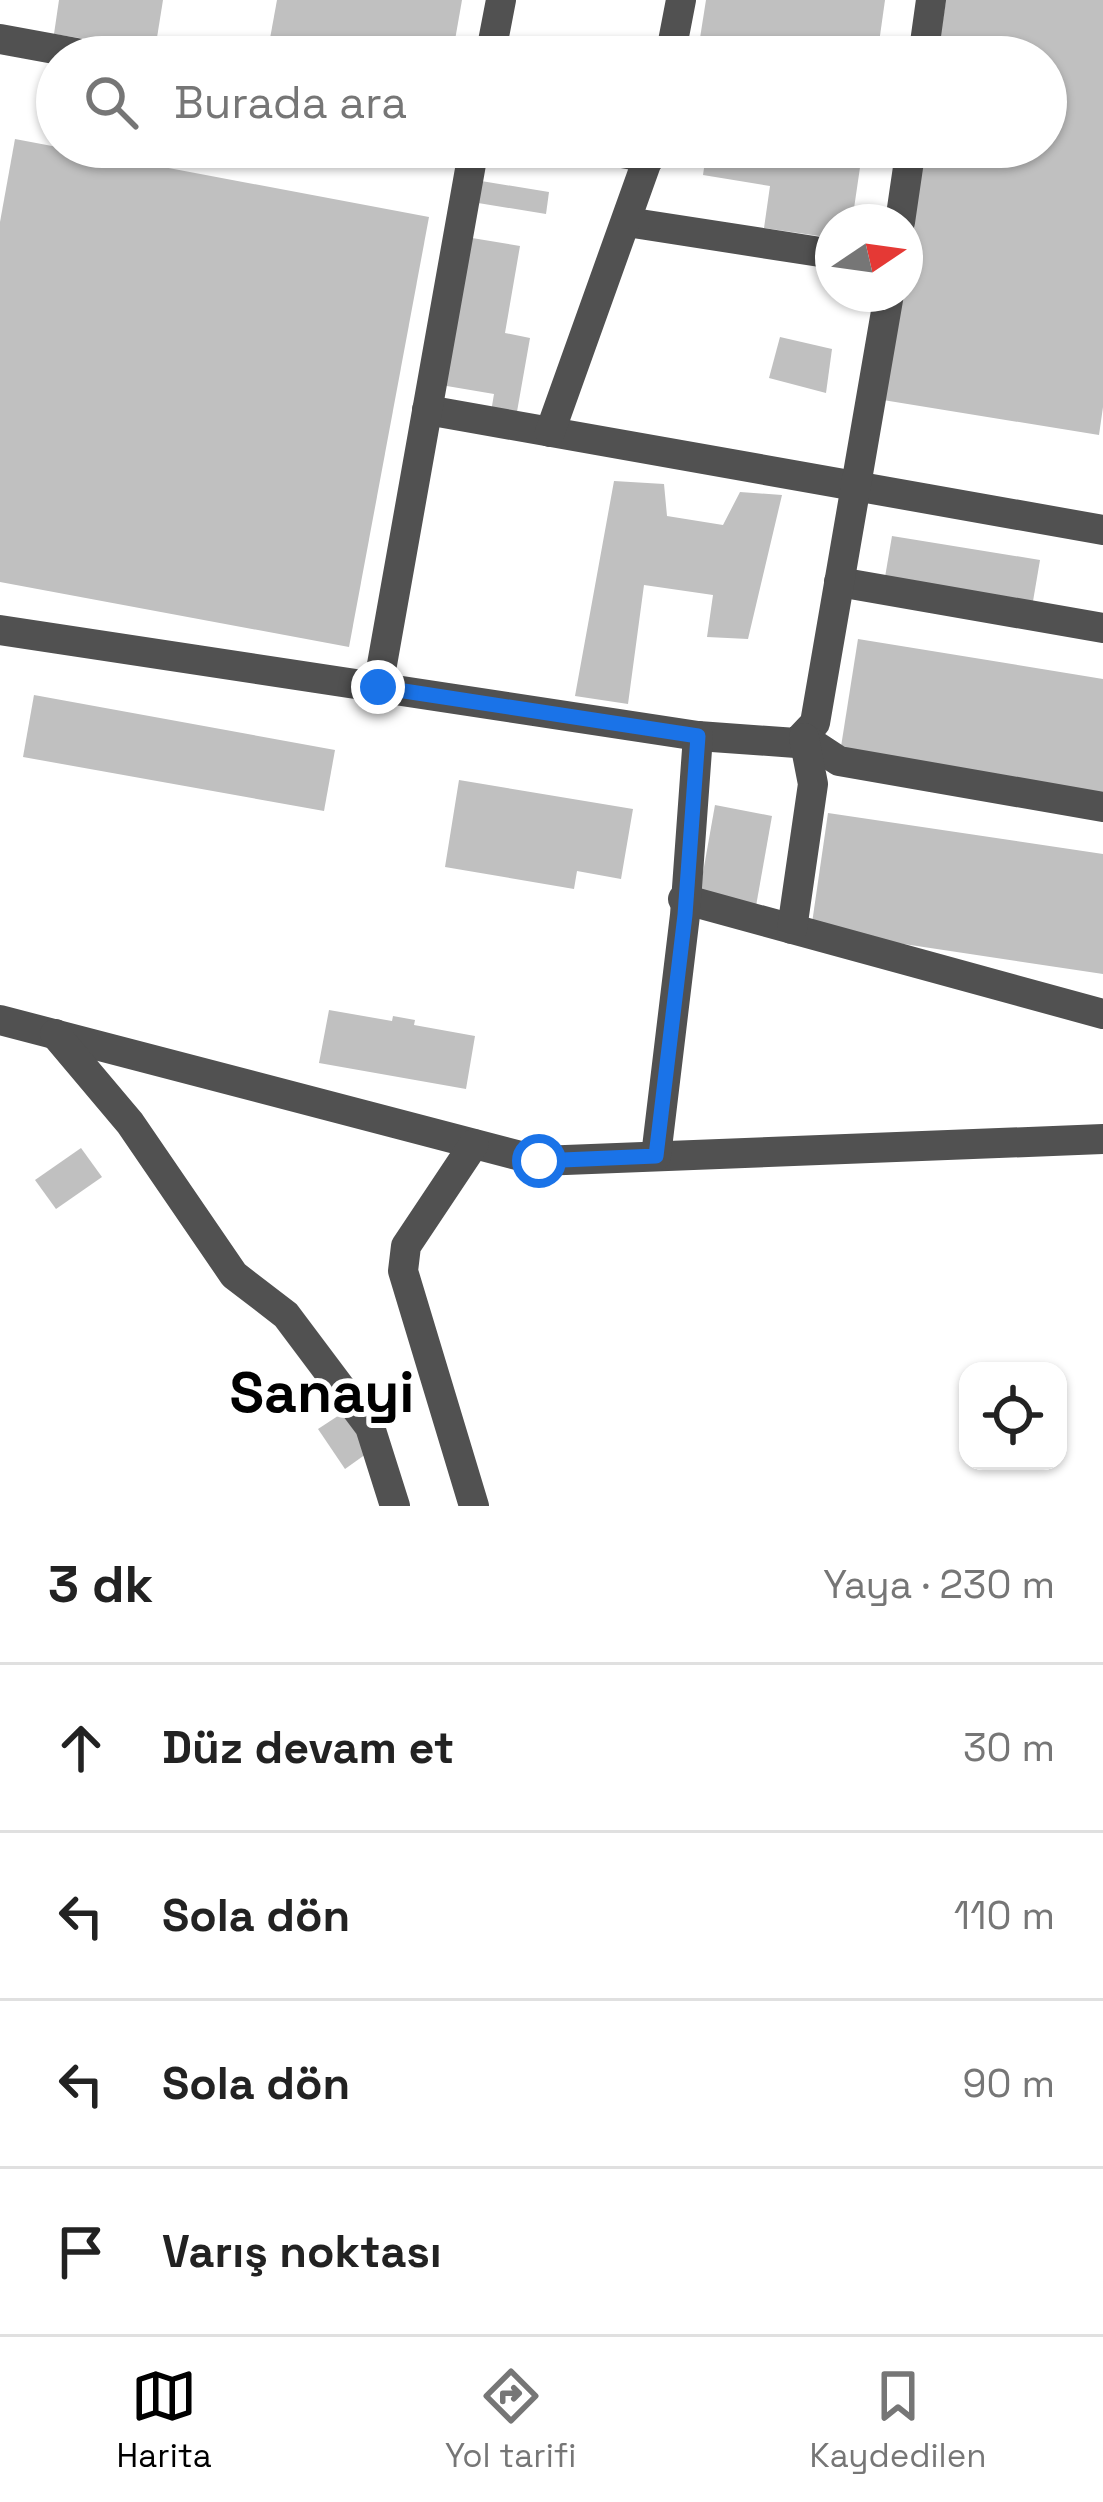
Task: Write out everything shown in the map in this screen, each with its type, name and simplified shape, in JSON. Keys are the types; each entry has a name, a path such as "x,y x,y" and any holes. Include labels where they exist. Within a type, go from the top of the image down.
{"lane":[{"path":"494,36 501,0"},
{"path":"674,36 681,0"},
{"path":"926,36 932,0"},
{"path":"0,39 36,46"},
{"path":"378,687 470,168"},
{"path":"550,432 646,168"},
{"path":"903,204 908,168"},
{"path":"627,222 815,251"},
{"path":"0,630 698,736 787,745 804,738 815,722 886,312"},
{"path":"427,410 1103,530"},
{"path":"839,582 1103,628"},
{"path":"656,1156 685,915 698,736"},
{"path":"804,738 839,761 1103,807"},
{"path":"792,929 813,784 804,738"},
{"path":"683,899 1103,1014"},
{"path":"0,1020 539,1161 1103,1138"},
{"path":"55,1034 130,1123 234,1275 286,1315 370,1427 394,1506"},
{"path":"473,1144 406,1246 403,1271 474,1506"}],"building":[{"path":"59,0 163,0 157,36 54,34"},
{"path":"277,0 462,0 456,36 270,36"},
{"path":"706,0 885,0 880,36 700,36"},
{"path":"946,0 1103,0 1103,407 1099,435 883,400 896,312 923,312 923,204 914,204 920,168 1067,168 1067,36 940,36"},
{"path":"15,139 36,143 36,168 169,168 429,217 349,647 0,582 0,222"},
{"path":"704,168 860,168 855,204 815,204 815,235 764,228 770,186 703,175"},
{"path":"469,179 549,192 546,214 466,201"},
{"path":"460,236 520,246 505,333 530,338 515,423 490,418 494,394 435,384"},
{"path":"780,337 832,349 826,393 769,378"},
{"path":"614,481 664,484 667,516 723,525 740,492 782,495 748,639 707,637 713,595 644,585 628,704 575,696"},
{"path":"892,536 1040,560 1032,607 884,583"},
{"path":"858,639 1103,679 1103,797 840,753"},
{"path":"34,695 335,750 324,811 23,757"},
{"path":"459,780 633,809 621,879 577,871 574,889 445,867"},
{"path":"715,805 772,816 756,906 699,895"},
{"path":"828,813 1103,854 1103,974 811,930"},
{"path":"329,1010 392,1021 393,1016 415,1020 414,1025 475,1036 466,1089 319,1063"},
{"path":"81,1148 102,1177 56,1209 35,1180"},
{"path":"347,1410 373,1449 345,1469 318,1429"}],"district":[{"name":"Sanayi","path":"322,1392"}],"route":[{"path":"378,687 698,736 685,915 656,1156 539,1161"}]}
